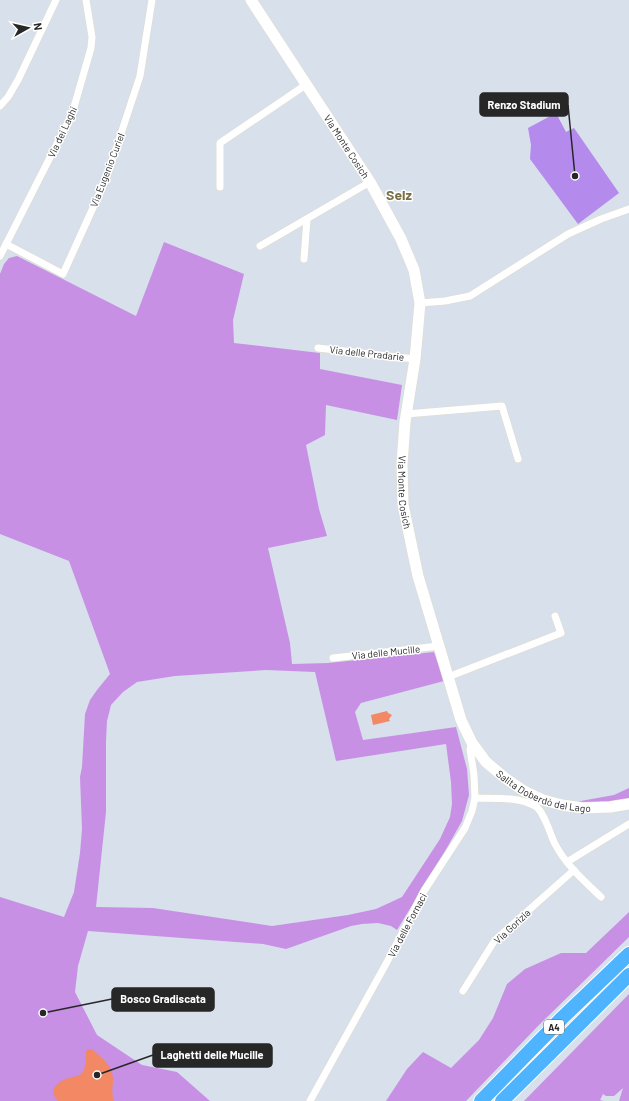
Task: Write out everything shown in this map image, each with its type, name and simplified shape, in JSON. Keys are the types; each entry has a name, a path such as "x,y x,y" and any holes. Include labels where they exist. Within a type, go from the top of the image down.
{"highway":[{"name":"A4","path":"481,1101 562,1018 629,954"},
{"name":"A4","path":"502,1101 629,975"}],"street":[{"path":"0,106 8,97 18,80 56,0"},
{"name":"Via dei Laghi","path":"0,256 72,114 91,48 92,37 86,0"},
{"name":"Via Eugenio Curiel","path":"6,244 63,274 106,179 140,76 152,0"},
{"name":"Via Monte Cosich","path":"251,0 370,182 401,239 414,270 420,303 415,359 406,414 402,464 403,505 418,576 461,720 472,743"},
{"path":"220,187 220,143 307,84"},
{"path":"260,246 370,182"},
{"path":"420,303 445,301 470,296 568,234 601,219 629,209"},
{"path":"304,259 307,219"},
{"name":"Via delle Pradarie","path":"318,348 415,359"},
{"path":"406,414 502,406 518,459"},
{"path":"448,677 561,633 555,616"},
{"name":"Via delle Mucille","path":"333,658 440,646"},
{"name":"Via delle Fornaci","path":"310,1101 387,962 424,891 465,828 472,811 475,798 474,775 470,749 472,743"},
{"name":"Salita Doberdò del Lago","path":"472,743 486,762 505,778 524,791 543,800 583,808 610,807 629,804"},
{"path":"475,798 512,799 526,802 537,807 543,816 555,844 567,862 601,897"},
{"path":"567,862 629,824"},
{"name":"Via Gorizia","path":"463,991 495,940 574,870"}],"shaded area":[{"path":"556,113 566,132 574,128 619,193 578,224 530,159 531,145 528,128"},
{"path":"164,242 244,274 233,320 234,343 320,353 320,369 402,385 397,420 326,405 325,435 306,445 319,509 327,536 268,548 290,643 292,664 328,663 434,652 444,681 361,703 355,712 363,740 456,727 467,769 469,795 462,821 397,930 391,926 378,923 362,924 351,926 286,949 263,944 88,931 78,966 75,992 97,1035 142,1065 177,1072 210,1101 0,1101 0,897 64,917 74,892 80,853 82,829 80,777 82,767 85,714 90,700 110,674 69,561 0,534 0,274 4,264 9,258 17,256 136,316","holes":["266,670 315,672 336,761 446,744 451,782 452,804 450,817 440,839 402,897 376,909 348,915 272,926 153,908 96,907 106,812 107,721 111,705 123,692 137,682 175,676"]},
{"path":"387,711 392,715 389,719 390,721 373,725 371,715"},
{"path":"629,788 629,799 598,803 575,802 614,795"},
{"path":"629,912 629,937 538,1026 466,1101 386,1101 407,1069 423,1052 451,1068 479,1040 493,1018 507,984 525,969 561,953 586,953"},
{"path":"629,994 629,1101 619,1101 623,1088 614,1096 606,1096 603,1094 600,1100 604,1101 524,1101"},
{"path":"91,1049 102,1058 111,1070 113,1079 112,1093 114,1101 58,1101 53,1091 54,1089 58,1083 78,1076 82,1073 85,1066 86,1051"}],"place":[{"name":"Renzo Stadium","path":"575,176"},
{"name":"Bosco Gradiscata","path":"43,1013"},
{"name":"Laghetti delle Mucille","path":"97,1075"}],"district":[{"name":"Selz","path":"399,194"}]}
